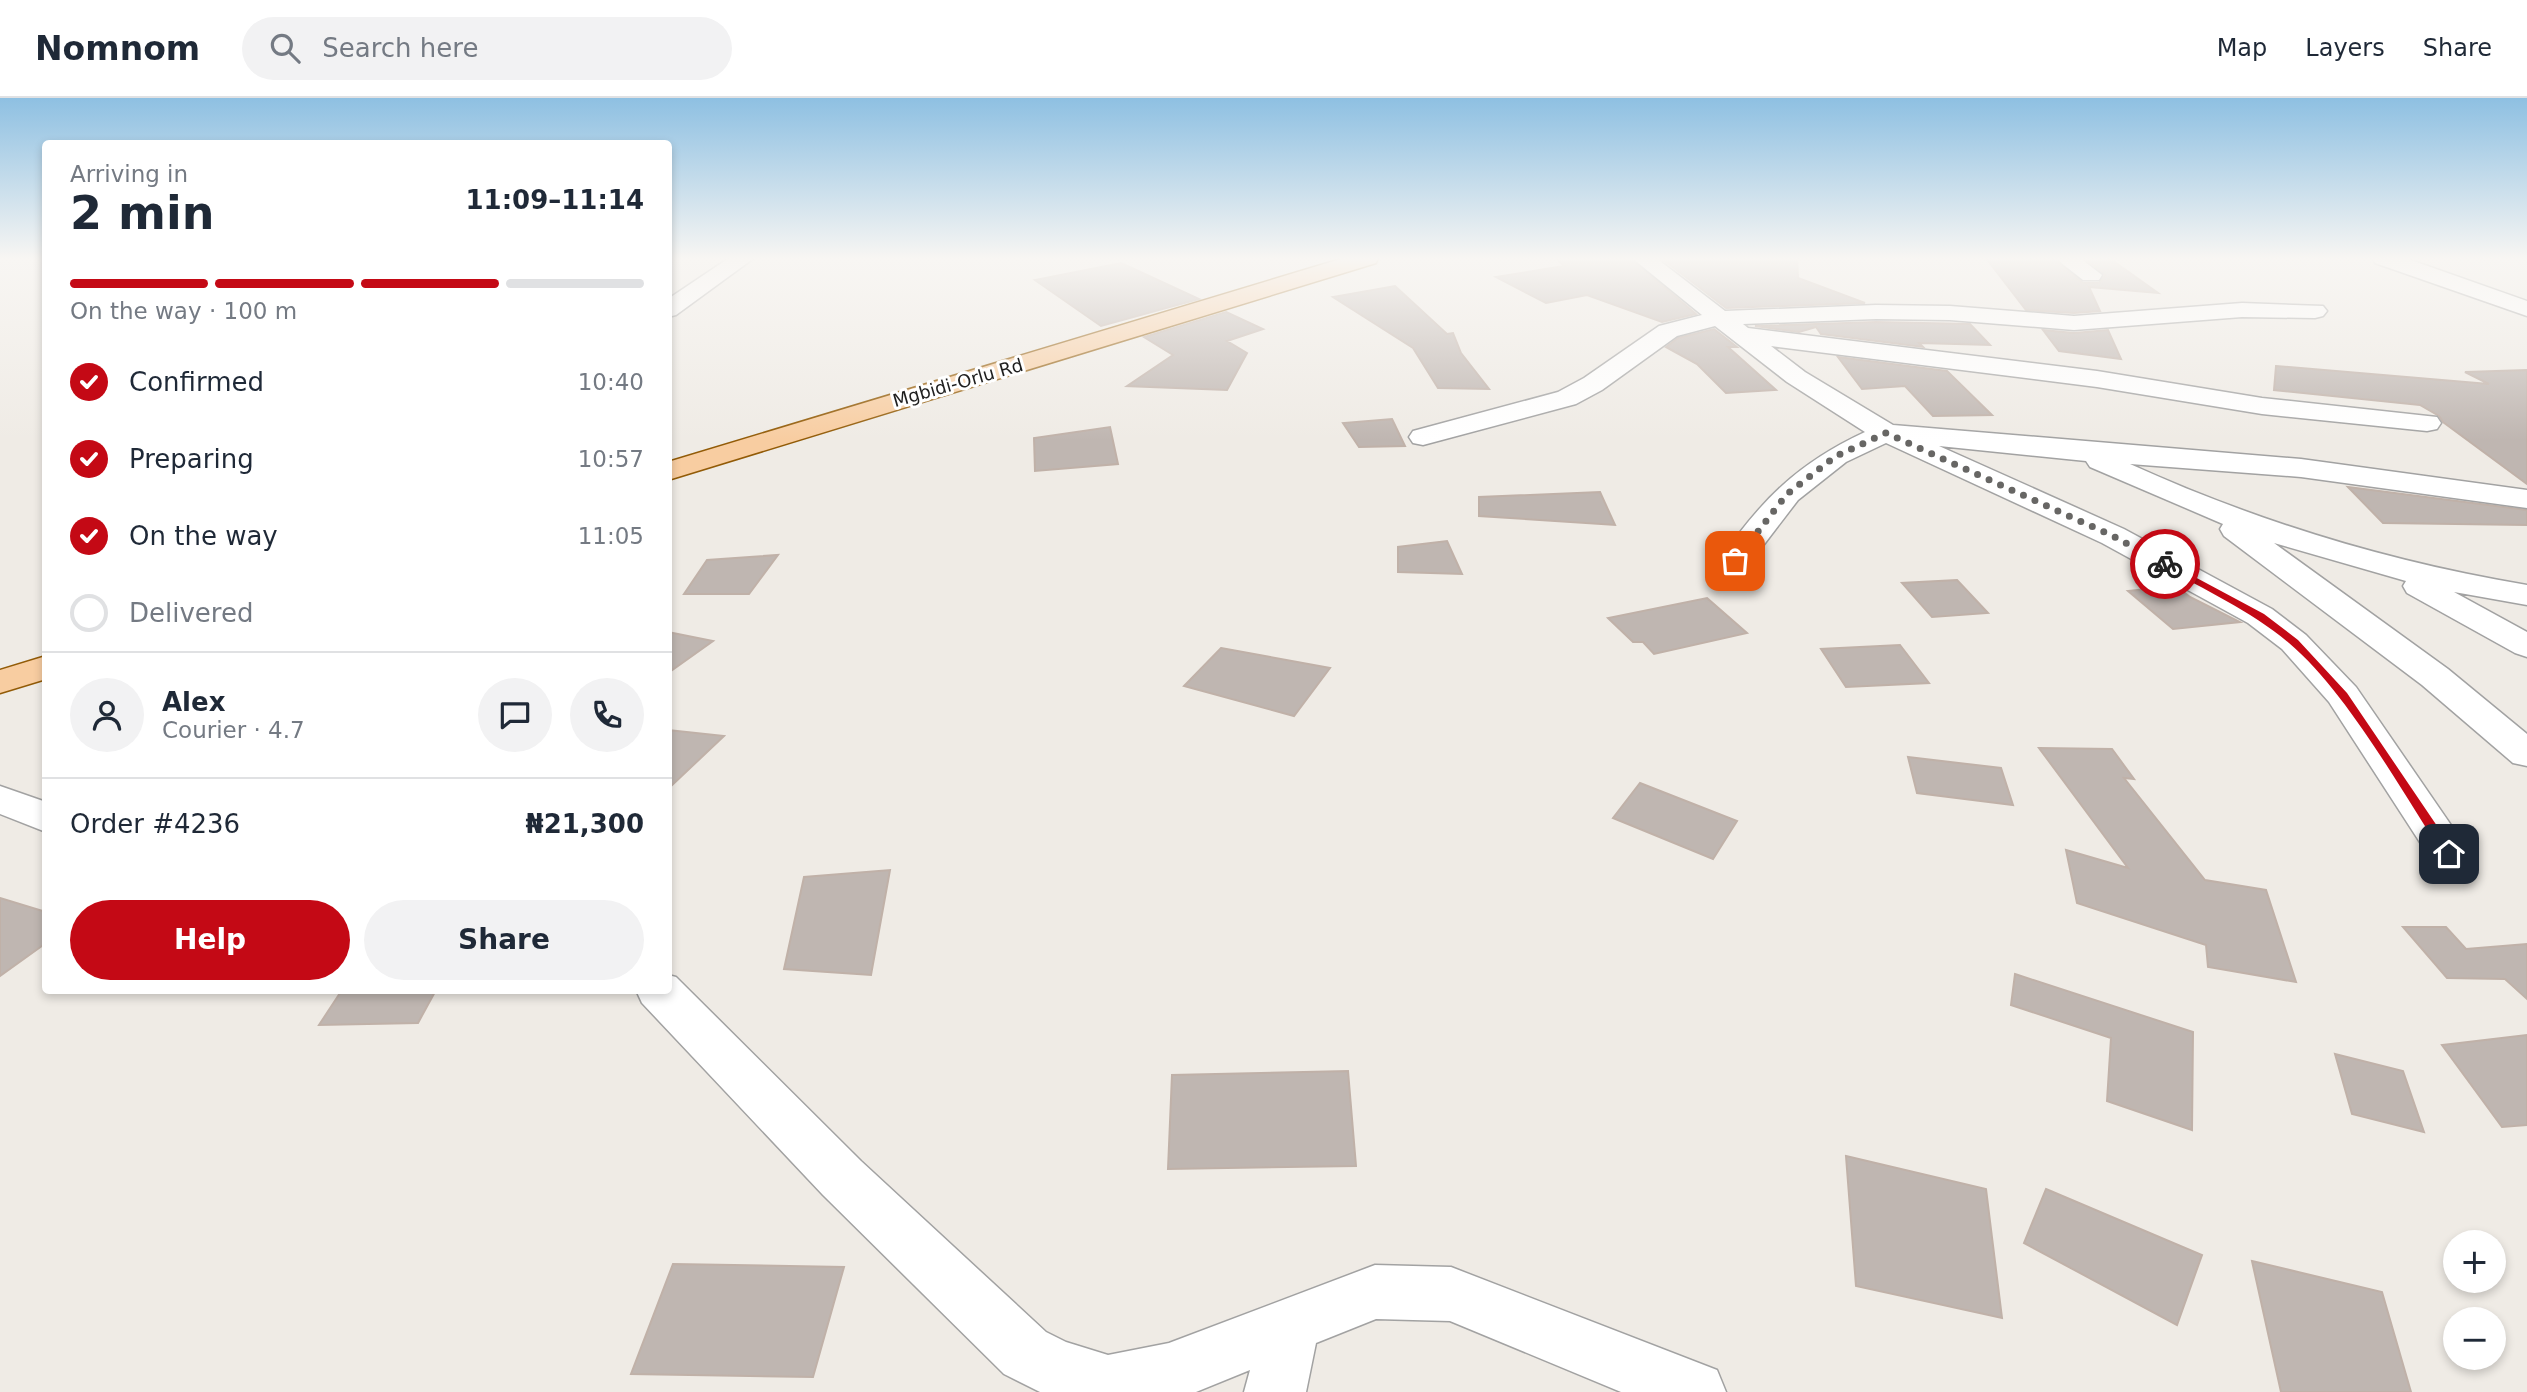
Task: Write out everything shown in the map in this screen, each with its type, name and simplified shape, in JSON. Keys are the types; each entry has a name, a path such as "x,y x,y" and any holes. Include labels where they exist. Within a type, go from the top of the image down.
{"main road":[{"name":"Mgbidi-Orlu Rd","path":"672,470 853,413 1179,318"},
{"path":"0,682 42,668"}],"street":[{"path":"1719,318 1805,383 1886,433 2113,536 2260,616 2294,642 2343,695 2449,854"},
{"path":"1423,437 1567,398 1593,384 1668,331 1814,318"},
{"path":"2017,318 2074,323 2134,318"},
{"path":"1730,327 2097,379 2262,406 2427,423"},
{"path":"1735,561 1787,494 1836,456 1886,433 2082,452 2301,468 2527,499"},
{"path":"2082,452 2150,485 2202,505 2393,570 2527,595"},
{"path":"2202,505 2435,677 2527,754"},
{"path":"2393,570 2527,646"},
{"path":"0,799 42,816"},
{"path":"663,994 842,1178 1025,1353 1056,1369 1108,1385 1170,1373 1375,1292 1451,1294 1695,1392"},
{"path":"1275,1392 1291,1325"}],"building":[{"path":"1090,318 1129,318 1101,326"},
{"path":"1205,318 1240,318 1263,329 1227,341 1247,353 1227,390 1127,386 1173,355 1144,337"},
{"path":"1367,318 1430,318 1447,334 1453,333 1461,353 1489,389 1438,388 1413,348"},
{"path":"1652,318 1677,318 1662,322"},
{"path":"1876,322 1970,324 1990,345 1919,343 1923,347 1821,334 1816,327 1799,332 1755,326"},
{"path":"1714,329 1737,347 1728,347 1776,390 1726,393 1697,364 1666,347 1678,338"},
{"path":"2043,330 2074,333 2108,330 2121,359 2059,351"},
{"path":"1838,357 1947,371 1992,415 1933,416 1905,386 1862,389"},
{"path":"2276,366 2489,384 2465,372 2527,370 2527,484 2443,422 2439,416 2420,405 2274,390"},
{"path":"1392,419 1405,446 1359,447 1343,423"},
{"path":"1110,427 1118,464 1035,471 1034,438"},
{"path":"2348,487 2527,510 2527,525 2383,523"},
{"path":"1600,492 1615,525 1479,516 1479,497"},
{"path":"1447,541 1462,574 1398,572 1398,547"},
{"path":"778,555 749,594 684,594 707,560"},
{"path":"1957,580 1988,613 1932,617 1902,583"},
{"path":"2176,586 2190,597 2240,622 2173,629 2128,591"},
{"path":"1707,598 1747,633 1654,654 1643,642 1633,642 1608,618"},
{"path":"672,633 713,641 672,670"},
{"path":"1900,645 1929,683 1846,687 1821,649"},
{"path":"1221,648 1330,668 1294,716 1184,686"},
{"path":"672,730 724,736 672,785"},
{"path":"2039,748 2112,749 2134,779 2124,778 2205,880 2266,890 2296,982 2208,967 2206,945 2077,903 2066,850 2128,868"},
{"path":"1908,757 2001,768 2013,805 1917,793"},
{"path":"1640,783 1737,821 1713,859 1613,818"},
{"path":"890,870 871,975 784,969 804,877"},
{"path":"0,898 42,911 42,946 0,976"},
{"path":"2403,927 2446,927 2466,949 2527,944 2527,999 2505,979 2447,978"},
{"path":"2015,974 2193,1032 2192,1130 2107,1101 2111,1038 2011,1005"},
{"path":"339,994 434,994 418,1023 319,1025"},
{"path":"2527,1035 2527,1125 2502,1127 2442,1045"},
{"path":"2335,1054 2403,1071 2424,1132 2352,1114"},
{"path":"1348,1071 1356,1166 1168,1169 1172,1075"},
{"path":"1846,1156 1986,1189 2002,1318 1856,1286"},
{"path":"2046,1189 2202,1255 2177,1325 2024,1243"},
{"path":"2252,1261 2382,1292 2411,1392 2281,1392"},
{"path":"673,1264 844,1267 813,1377 631,1374"}],"way so far":[{"path":"1735,561 1787,494 1836,456 1886,433 2113,536 2165,564"}],"route":[{"path":"2165,564 2260,616 2294,642 2343,695 2449,854"}]}
